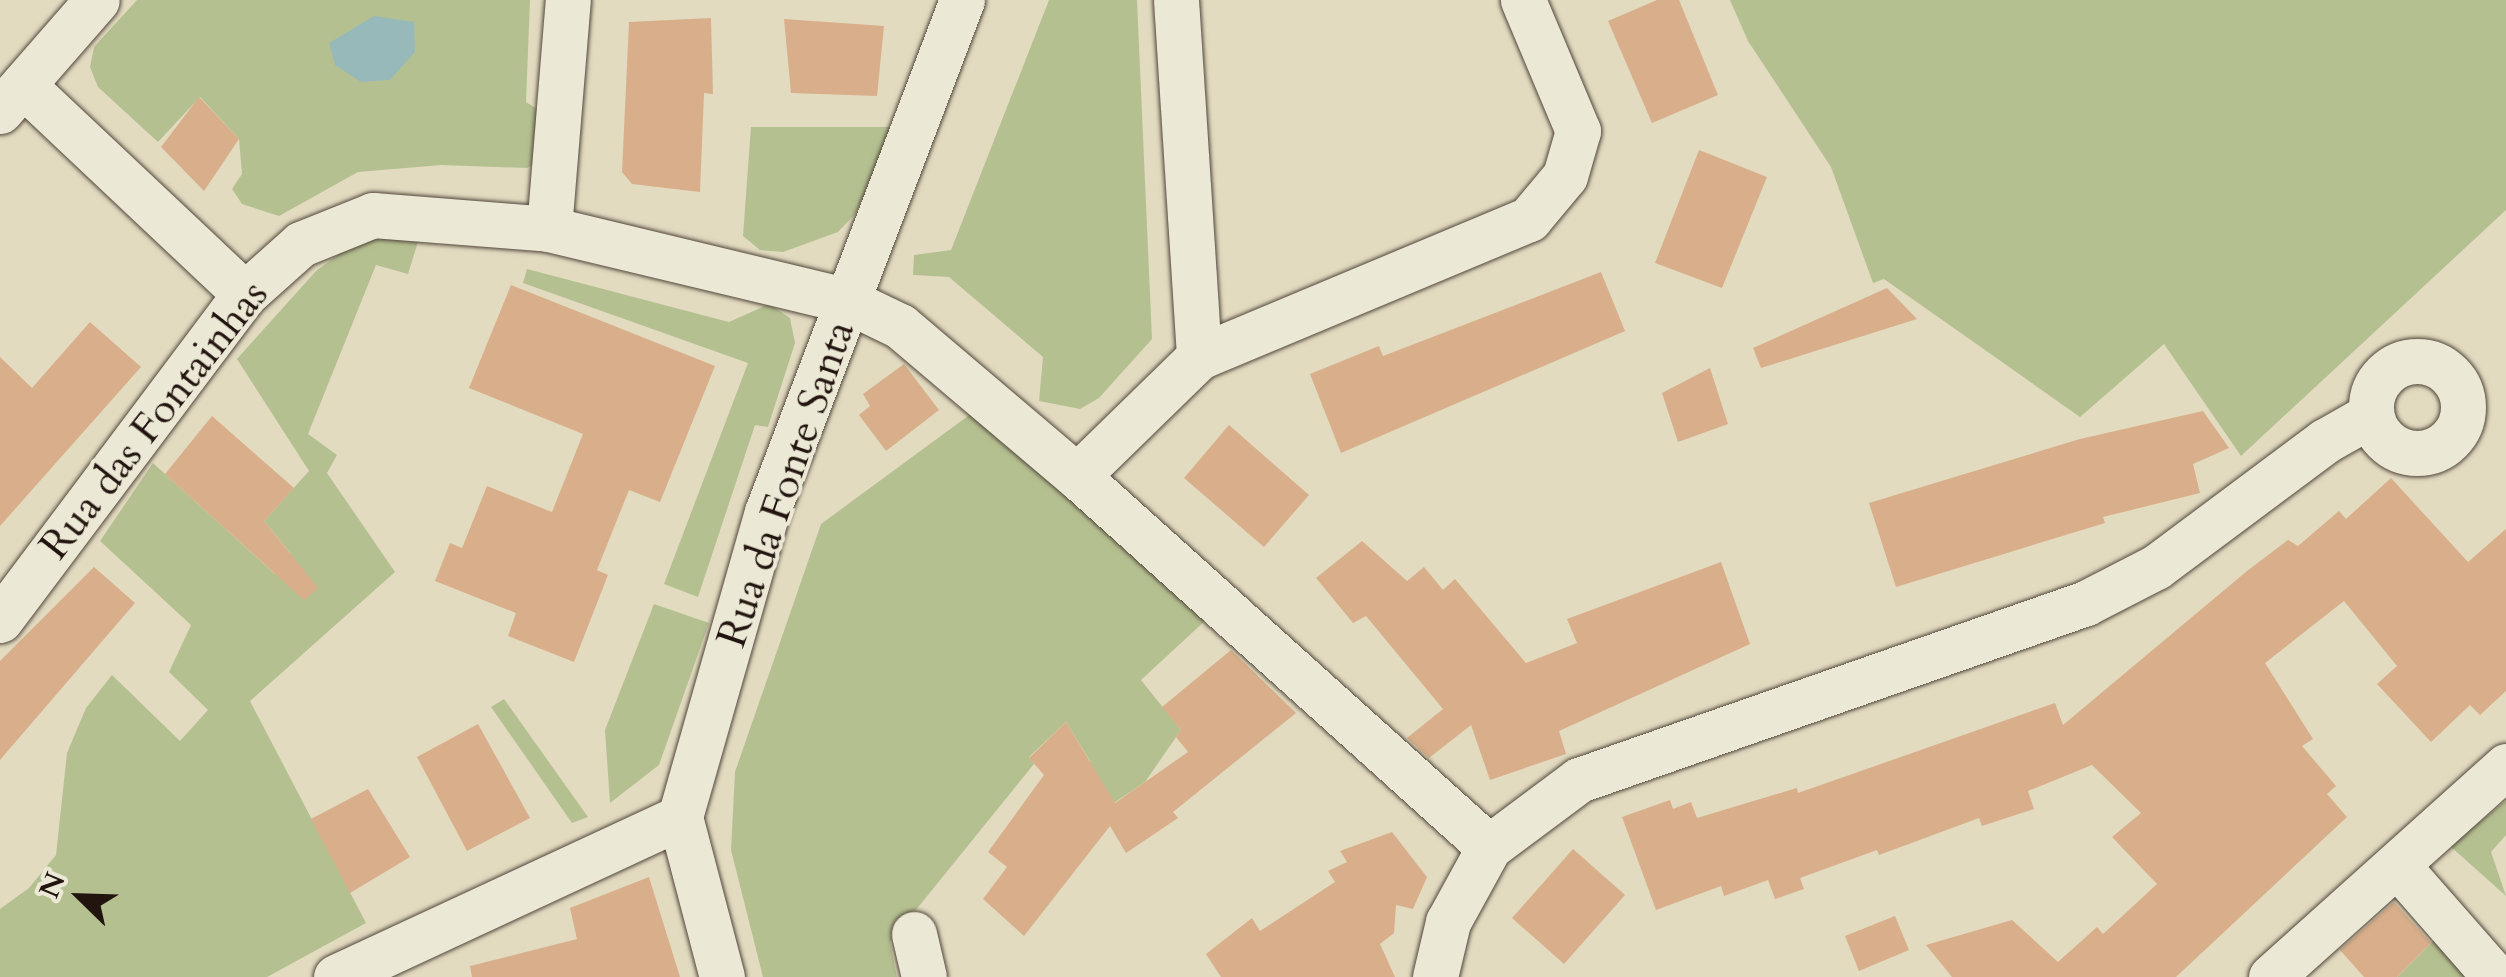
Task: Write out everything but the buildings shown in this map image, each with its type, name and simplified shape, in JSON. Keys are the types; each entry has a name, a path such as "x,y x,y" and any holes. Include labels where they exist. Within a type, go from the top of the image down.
{"street":[{"path":"98,0 11,98 245,294"},
{"path":"549,229 568,0"},
{"name":"Rua da Fonte Santa","path":"680,818 767,512 962,0"},
{"path":"1176,0 1199,357"},
{"path":"1076,476 1199,357 1529,219 1565,176 1578,131 1523,0"},
{"name":"Rua das Fontainhas","path":"0,620 245,294 301,244 373,214 549,229 848,302 900,326 1076,476 1488,846"},
{"path":"1436,977 1448,922 1488,846 1579,780 2086,603 2156,567 2324,441 2371,415"},
{"path":"2271,977 2506,766"},
{"path":"336,977 680,818 722,977"},
{"path":"2397,865 2496,977"}],"green space":[{"path":"137,0 530,0 526,102 537,109 541,160 527,168 441,165 358,172 279,216 242,204 232,189 242,174 239,139 200,97 158,142 98,87 90,67 94,47"},
{"path":"1049,0 1137,0 1152,339 1099,398 1080,409 1039,401 1043,357 949,277 913,275 914,255 951,250"},
{"path":"1730,0 2506,0 2506,210 2241,456 2164,344 2080,417 1884,279 1873,283 1831,167 1748,41"},
{"path":"751,127 899,127 855,214 838,232 783,252 760,250 743,236"},
{"path":"397,233 443,240 418,242 408,274 376,265 308,434 337,455 327,473 395,572 250,701 366,923 267,977 0,977 0,909 29,888 56,855 67,753 86,708 112,675 180,741 208,710 169,672 191,625 100,541 153,463 275,574 290,553 264,521 309,471 237,359 316,271 354,243"},
{"path":"527,269 729,322 769,304 790,318 795,343 768,427 755,425 698,597 664,584 748,363 523,283"},
{"path":"972,413 1207,619 1141,680 1181,730 1145,782 1102,811 1106,832 1065,796 1090,761 1066,722 1029,757 1034,764 890,942 897,977 763,977 731,850 735,772 821,524"},
{"path":"654,604 709,623 659,765 610,803 605,730"},
{"path":"504,699 588,817 572,823 491,707"},
{"path":"2506,801 2506,835 2491,852 2506,896 2450,846"},
{"path":"2441,933 2478,977 2397,977"}],"water":[{"path":"374,16 414,22 415,52 390,80 361,82 335,65 329,43"}]}
